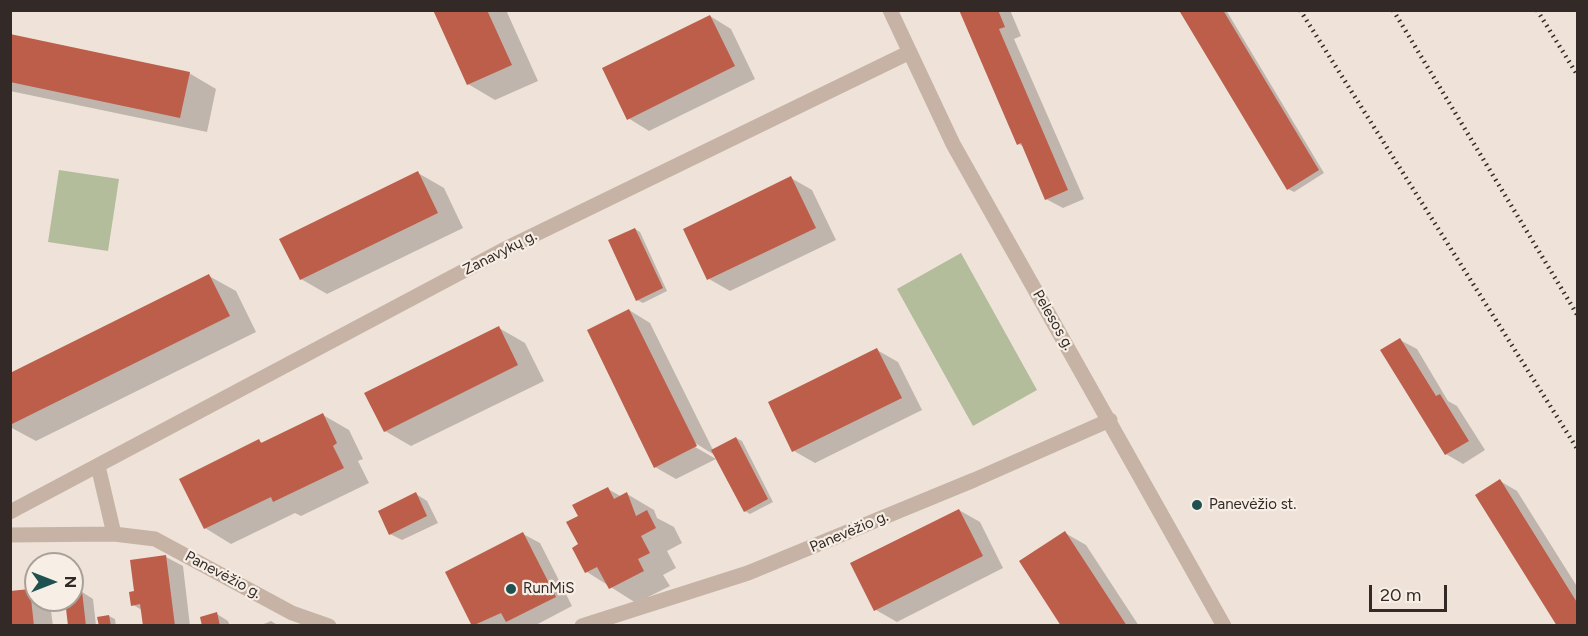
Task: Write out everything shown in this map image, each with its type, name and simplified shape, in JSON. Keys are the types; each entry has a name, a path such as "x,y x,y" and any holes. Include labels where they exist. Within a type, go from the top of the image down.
{"street":[{"name":"Pelesos g.","path":"890,10 908,53 953,144 1224,626"},
{"name":"Zanavykų g.","path":"98,466 503,250 908,53"},
{"name":"Panevėžio g.","path":"582,626 748,573 1110,420"},
{"path":"10,512 98,466 114,534"},
{"name":"Panevėžio g.","path":"10,535 114,534 155,539 293,619 329,626"}],"green space":[{"path":"59,170 119,179 108,251 48,242"},
{"path":"961,253 1037,390 973,426 897,289"}],"building":[{"path":"433,10 487,10 512,65 467,85"},
{"path":"959,10 998,10 1005,27 999,29 1068,190 1045,200 1021,143 1017,145"},
{"path":"1182,10 1223,10 1319,170 1287,190 1180,12"},
{"path":"710,15 735,66 627,120 602,68"},
{"path":"10,34 190,72 180,118 10,82"},
{"path":"418,171 438,213 300,280 279,239"},
{"path":"791,176 816,228 707,280 683,229"},
{"path":"635,228 663,288 636,301 608,240"},
{"path":"209,274 230,316 10,425 10,373"},
{"path":"629,309 697,446 654,468 587,330"},
{"path":"499,326 518,365 384,432 364,393"},
{"path":"1400,338 1436,396 1440,394 1469,441 1445,455 1380,350"},
{"path":"877,348 902,398 792,452 768,402"},
{"path":"323,413 337,443 333,446 344,468 273,502 271,497 204,529 179,479 259,439 261,443"},
{"path":"736,437 768,499 744,512 711,450"},
{"path":"1500,479 1578,604 1578,626 1557,626 1475,495"},
{"path":"608,487 614,499 627,492 636,516 647,510 656,528 641,536 650,553 638,559 644,571 609,589 597,567 585,573 572,548 578,544 566,522 578,516 572,505"},
{"path":"416,492 427,516 389,535 378,511"},
{"path":"959,509 983,556 874,611 850,563"},
{"path":"1065,531 1127,626 1061,626 1019,561"},
{"path":"523,532 556,597 506,622 501,613 472,626 445,572"},
{"path":"166,555 175,626 143,626 140,604 131,606 129,592 134,591 130,560"},
{"path":"24,590 24,612 32,612 34,626 10,626 10,591"},
{"path":"84,608 86,626 68,626 66,612 84,612"},
{"path":"217,612 220,626 202,626 200,617"},
{"path":"109,615 111,626 99,626 97,617"}],"railway":[{"path":"1300,10 1578,450"},
{"path":"1393,10 1578,316"},
{"path":"1537,10 1578,76"}],"place":[{"name":"Panevėžio st.","path":"1197,505"},
{"name":"RunMiS","path":"511,589"}]}
